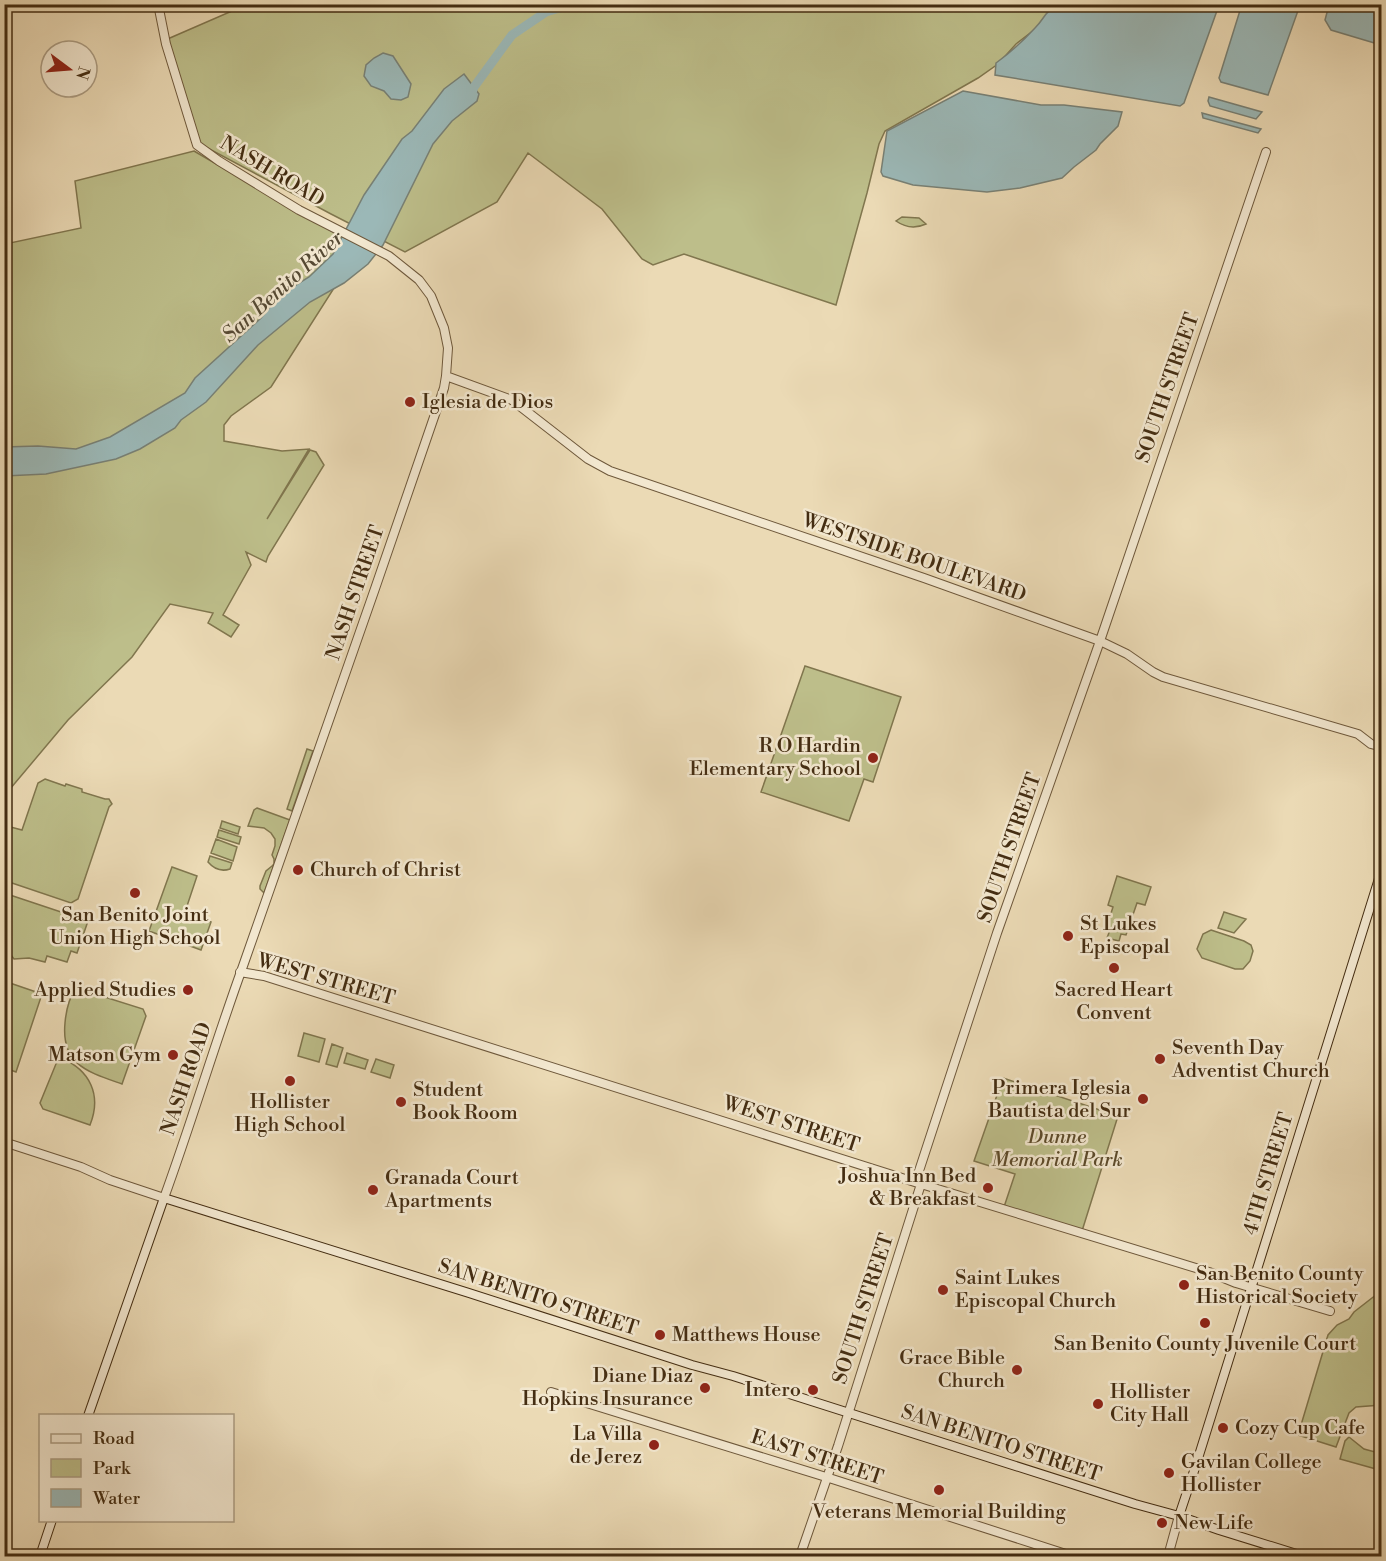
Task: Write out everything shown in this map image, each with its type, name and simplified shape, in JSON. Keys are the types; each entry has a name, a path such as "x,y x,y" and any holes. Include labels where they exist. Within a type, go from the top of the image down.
{"main road":[{"name":"4TH STREET","path":"1179,1516 1196,1468 1382,870"},
{"name":"NASH ROAD","path":"89,1414 164,1198"},
{"name":"SAN BENITO STREET","path":"164,1198 1179,1516 1303,1557"},
{"path":"40,1557 52,1522"}],"street":[{"name":"NASH ROAD","path":"158,4 166,44 196,145 306,214 397,261 419,280 432,296 444,328 448,348"},
{"name":"SOUTH STREET","path":"800,1557 921,1184 918,1174 998,933 1266,152"},
{"name":"NASH STREET","path":"285,847 444,388 448,348"},
{"name":"WESTSIDE BOULEVARD","path":"446,376 512,400 588,459 610,471 924,578 1100,641 1127,654 1163,677 1358,734 1371,744 1382,747"},
{"name":"NASH ROAD","path":"164,1198 240,972 285,847"},
{"name":"WEST STREET","path":"240,972 264,976 1330,1311"},
{"name":"SAN BENITO STREET","path":"4,1142 81,1167 110,1180 164,1198"},
{"name":"EAST STREET","path":"551,1392 826,1477 1072,1557"},
{"name":"4TH STREET","path":"1168,1557 1179,1516"}],"green space":[{"path":"248,4 1070,5 1016,44 998,64 978,78 885,131 879,144 836,305 684,254 653,265 642,259 602,209 528,153 497,202 405,252 200,144 163,41"},
{"path":"194,151 371,254 341,277 271,387 231,416 224,425 224,441 282,451 309,449 267,519 310,450 316,452 324,465 266,562 246,552 251,565 223,615 239,625 231,637 208,623 213,613 170,604 132,657 68,720 5,795 5,244 81,228 75,181"},
{"path":"902,217 919,218 926,224 918,227 903,225 896,221"},
{"path":"805,666 901,697 873,782 864,779 849,821 761,792"},
{"path":"307,749 313,751 292,811 287,809"},
{"path":"45,779 109,799 112,804 109,807 78,899 71,903 9,882 11,877 5,875 5,827 22,830 38,783"},
{"path":"257,808 290,820 264,893 260,886 266,871 274,864 272,855 275,839 264,828 248,826"},
{"path":"222,821 240,827 238,834 220,828"},
{"path":"219,830 241,837 239,844 217,837"},
{"path":"216,839 237,847 233,861 211,853"},
{"path":"210,856 232,863 230,869 221,870 213,866 208,862"},
{"path":"172,867 197,876 185,912 211,922 201,950 149,931"},
{"path":"1117,876 1151,887 1145,905 1137,903 1126,935 1121,934 1119,941 1107,938 1110,930 1106,929 1113,907 1108,905"},
{"path":"4,893 88,921 77,953 71,951 67,962 47,956 45,962 29,958 14,959 5,947"},
{"path":"1224,912 1246,919 1234,933 1218,928"},
{"path":"1211,930 1251,945 1253,951 1250,961 1243,969 1235,969 1202,958 1197,949 1203,934"},
{"path":"7,982 42,994 16,1072 5,1068 4,989"},
{"path":"76,988 143,1009 146,1016 122,1084 79,1065 67,1049 65,1018"},
{"path":"304,1033 325,1039 319,1062 298,1056"},
{"path":"332,1044 343,1048 337,1067 326,1064"},
{"path":"347,1053 368,1060 365,1069 344,1063"},
{"path":"61,1058 79,1069 91,1085 95,1104 90,1125 43,1109 40,1103 58,1059"},
{"path":"376,1059 394,1065 390,1078 371,1072"},
{"name":"Dunne Memorial Park","path":"1003,1078 1118,1116 1082,1231 1004,1207 1015,1174 974,1161"},
{"path":"1381,1291 1381,1405 1356,1407 1349,1413 1336,1447 1298,1435 1328,1335 1337,1325 1349,1319 1354,1312"},
{"path":"1349,1437 1364,1449 1379,1453 1376,1469 1340,1459 1345,1441"}],"water":[{"path":"1059,4 1219,5 1184,103 1180,106 995,75 996,63"},
{"path":"1242,4 1300,5 1268,95 1221,82 1219,78"},
{"path":"1329,5 1381,5 1381,45 1331,30 1325,20"},
{"path":"383,53 393,56 411,84 408,97 401,100 391,99 384,91 371,86 364,76 366,65"},
{"path":"464,74 479,94 477,101 452,121 433,144 383,245 368,264 344,283 310,302 258,345 206,402 181,420 175,428 140,449 116,459 46,474 5,476 4,447 38,446 76,449 110,437 185,393 195,378 261,318 280,295 309,277 333,254 364,195 402,139 412,131 444,89"},
{"path":"963,91 1041,105 1064,105 1122,112 1118,126 1096,150 1062,178 1020,188 987,192 913,185 883,176 881,172 887,131"},
{"path":"1209,97 1262,112 1256,119 1210,106"},
{"path":"1202,113 1261,129 1258,133 1203,118"}],"waterway":[{"name":"San Benito River","path":"469,95 512,35 546,12 573,4"},
{"name":"San Benito River","path":"599,4 612,4"}],"place":[{"name":"Iglesia de Dios","path":"410,402"},
{"name":"R O Hardin Elementary School","path":"873,758"},
{"name":"Church of Christ","path":"298,870"},
{"name":"San Benito Joint Union High School","path":"135,893"},
{"name":"St Lukes Episcopal","path":"1068,936"},
{"name":"Sacred Heart Convent","path":"1114,968"},
{"name":"Applied Studies","path":"188,990"},
{"name":"Matson Gym","path":"173,1055"},
{"name":"Seventh Day Adventist Church","path":"1160,1059"},
{"name":"Hollister High School","path":"290,1081"},
{"name":"Primera Iglesia Bautista del Sur","path":"1143,1099"},
{"name":"Student Book Room","path":"401,1102"},
{"name":"Joshua Inn Bed & Breakfast","path":"988,1188"},
{"name":"Granada Court Apartments","path":"373,1190"},
{"name":"San Benito County Historical Society","path":"1184,1285"},
{"name":"Saint Lukes Episcopal Church","path":"943,1290"},
{"name":"San Benito County Juvenile Court","path":"1205,1323"},
{"name":"Matthews House","path":"660,1335"},
{"name":"Grace Bible Church","path":"1017,1370"},
{"name":"Diane Diaz Hopkins Insurance","path":"705,1388"},
{"name":"Intero","path":"813,1390"},
{"name":"Hollister City Hall","path":"1098,1404"},
{"name":"Cozy Cup Cafe","path":"1223,1428"},
{"name":"La Villa de Jerez","path":"654,1445"},
{"name":"Gavilan College Hollister","path":"1169,1473"},
{"name":"Veterans Memorial Building","path":"939,1490"},
{"name":"New Life","path":"1162,1523"}]}
